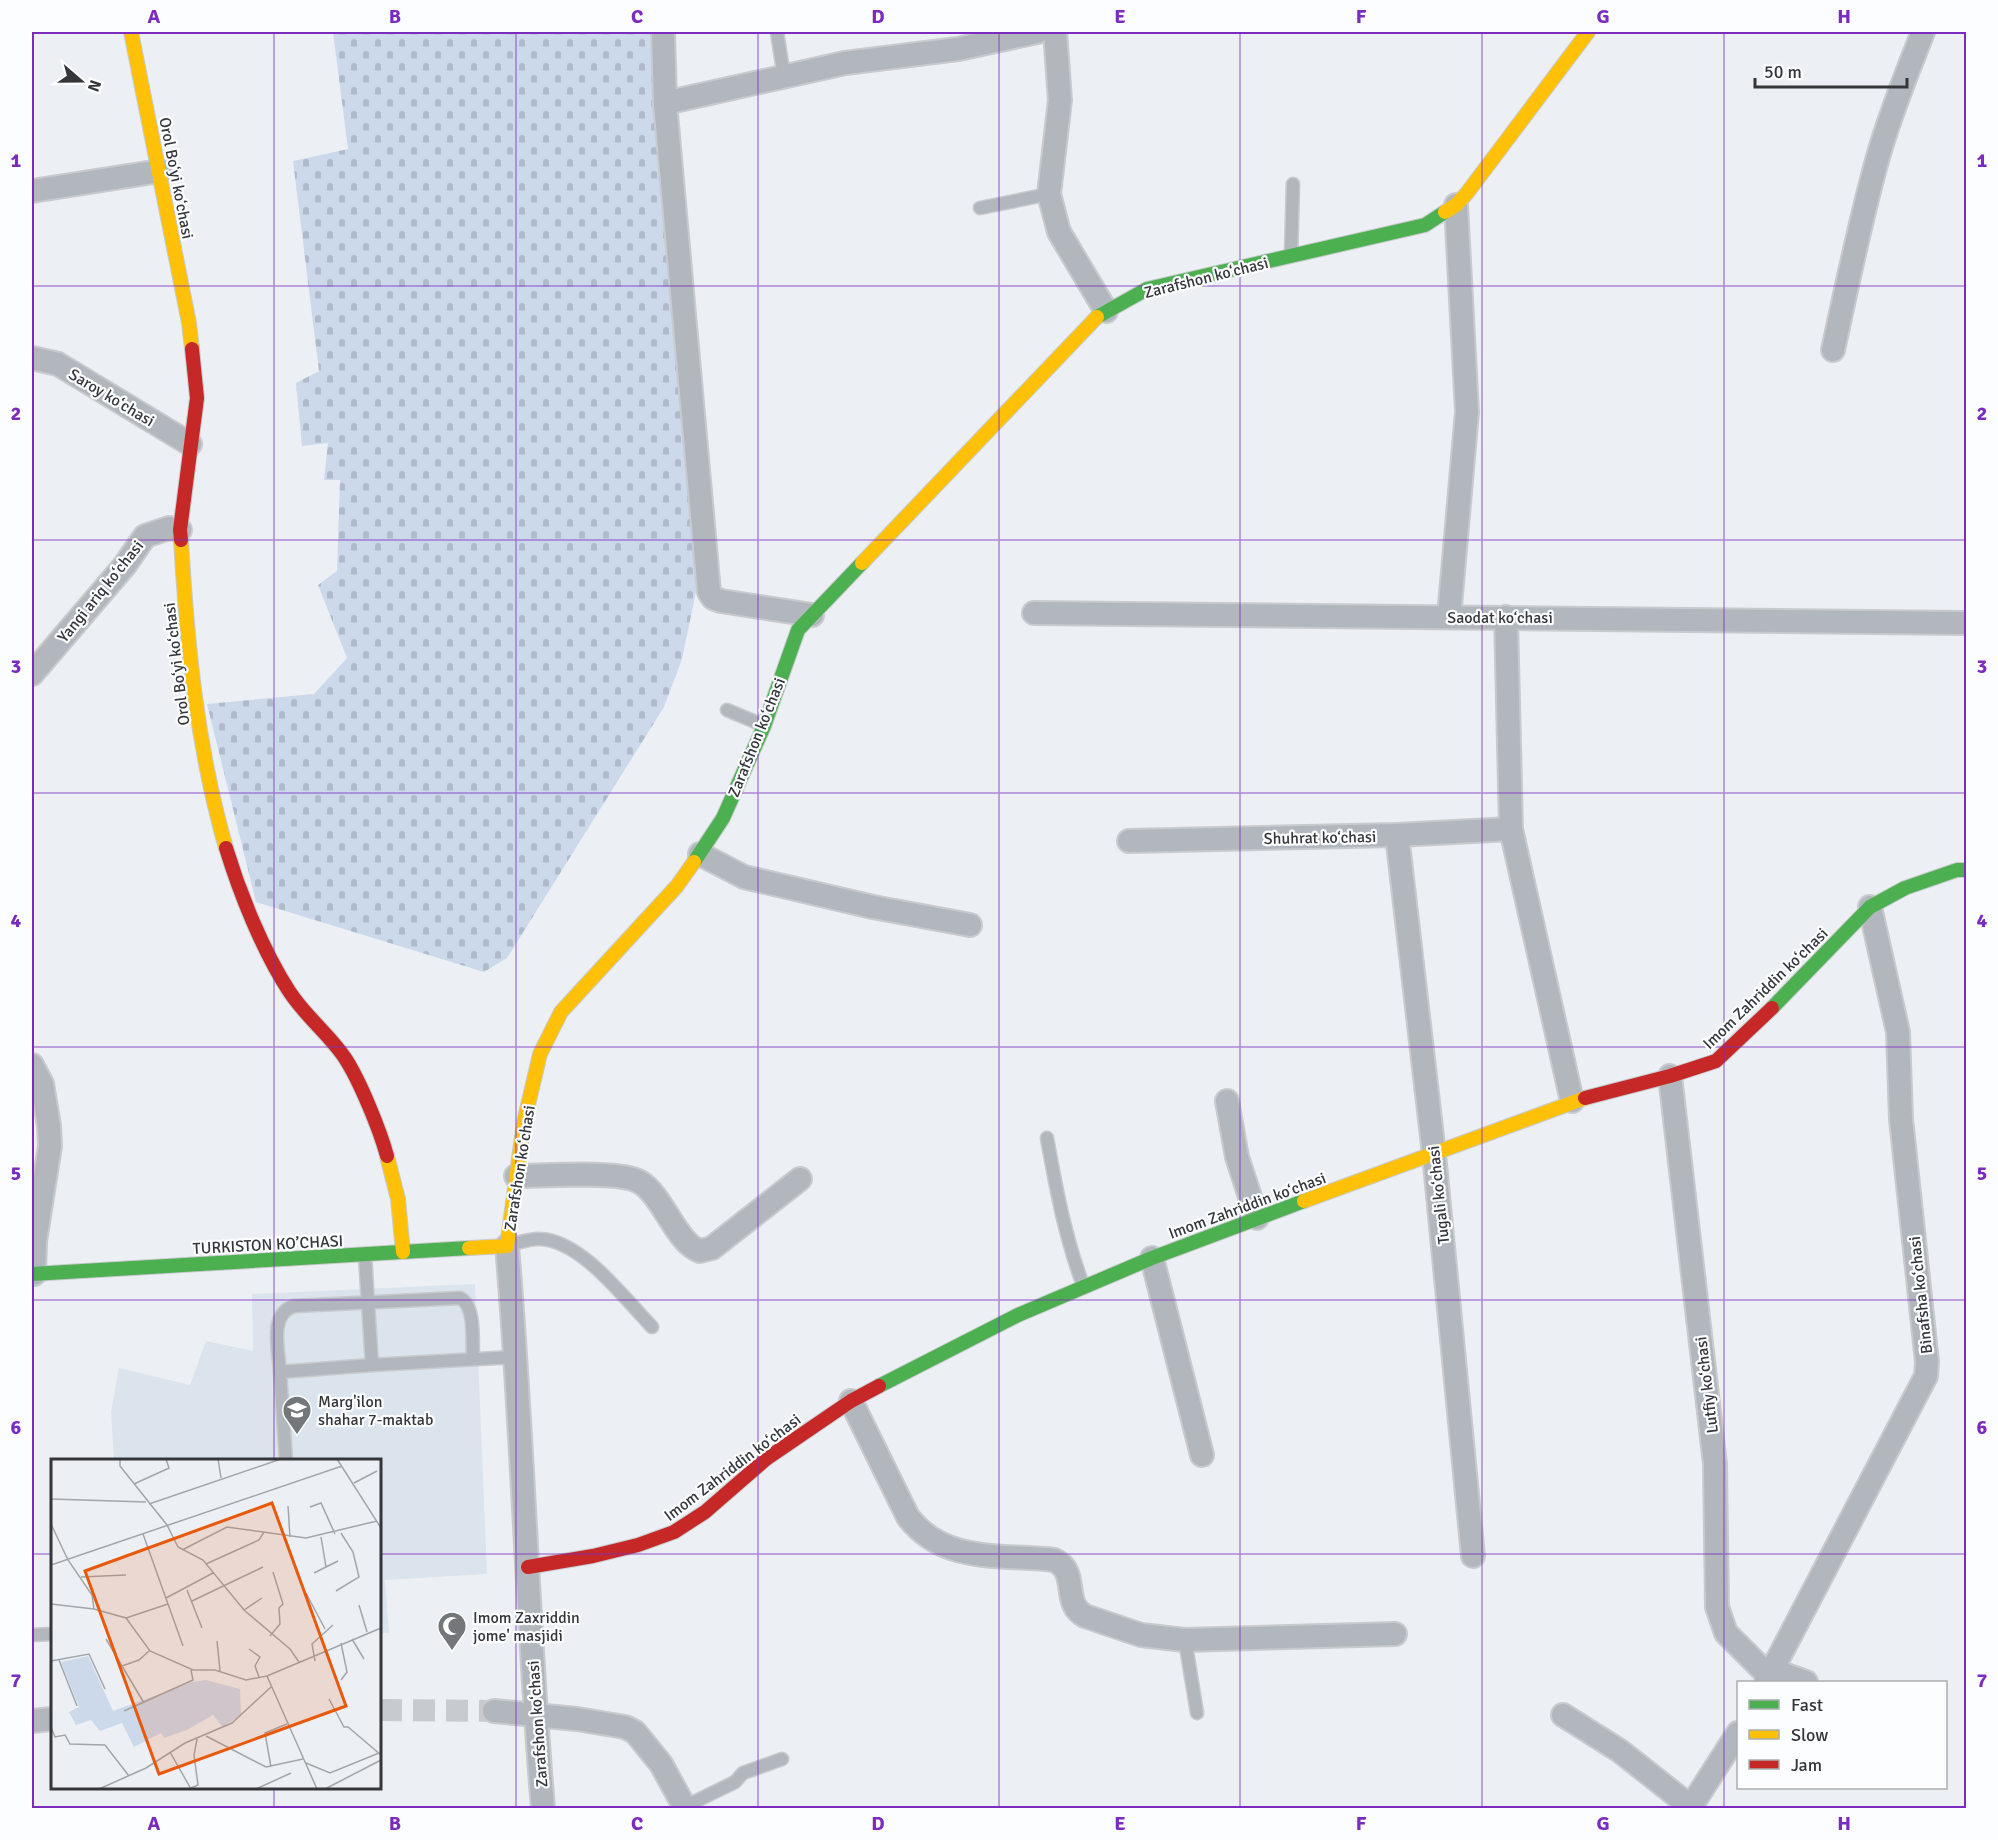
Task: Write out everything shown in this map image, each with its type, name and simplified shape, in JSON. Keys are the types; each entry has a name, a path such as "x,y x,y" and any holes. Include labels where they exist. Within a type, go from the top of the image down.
{"street":[{"name":"Orol Boʻyi koʻchasi","path":"131,32 189,323 197,398 180,530 193,689 212,800 232,871 270,958 290,993 345,1058 360,1087 385,1148 398,1199 403,1252"},
{"path":"663,32 664,103 709,592 713,598 721,601 812,615"},
{"path":"664,103 845,63 958,49 1037,32"},
{"path":"1055,32 1060,100 1049,194 1059,232 1106,311"},
{"name":"Zarafshon koʻchasi","path":"543,1809 535,1715 516,1357 507,1246 524,1122 540,1053 561,1012 677,886 723,818 764,726 798,630 1096,317 1147,289 1425,225 1456,205 1522,122 1588,32"},
{"path":"1833,350 1861,221 1878,158 1893,110 1923,32"},
{"path":"32,191 159,171"},
{"path":"1449,617 1467,412 1456,205"},
{"name":"Saroy koʻchasi","path":"32,358 58,364 190,444"},
{"name":"Yangi ariq koʻchasi","path":"32,674 125,565 145,536 169,528 180,530"},
{"name":"Saodat koʻchasi","path":"1034,613 1966,623"},
{"path":"1506,618 1511,829 1572,1101"},
{"name":"Shuhrat koʻchasi","path":"1129,841 1397,835 1511,829"},
{"name":"Tugali koʻchasi","path":"1397,835 1434,1154 1473,1556"},
{"path":"700,855 744,877 873,907 970,925"},
{"name":"Imom Zahriddin koʻchasi","path":"528,1567 627,1548 674,1533 705,1512 766,1459 851,1401 1018,1315 1152,1258 1572,1101 1670,1076 1716,1061 1781,999 1870,907 1905,888 1957,870 1966,870"},
{"name":"Binafsha koʻchasi","path":"1769,1676 1926,1376 1928,1362 1901,1119 1898,1032 1870,907"},
{"path":"32,1065 42,1084 50,1146 35,1241 33,1274"},
{"name":"Lutfiy koʻchasi","path":"1670,1076 1715,1464 1717,1607 1726,1632 1769,1676"},
{"path":"1227,1101 1237,1157 1257,1218"},
{"path":"516,1176 620,1176 638,1181 653,1194 688,1244 700,1251 712,1248 800,1179"},
{"name":"TURKISTON KO’CHASI","path":"33,1274 507,1246"},
{"path":"1152,1258 1202,1455"},
{"path":"851,1401 908,1517 926,1538 952,1550 968,1553 1054,1560 1061,1563 1068,1574 1072,1599 1079,1613 1141,1635 1185,1640 1395,1634"},
{"path":"1769,1676 1795,1681"},
{"path":"494,1711 577,1719 635,1732 661,1764 685,1808"},
{"path":"1563,1715 1620,1752 1690,1808 1737,1735"},
{"path":"32,1722 51,1719"}],"lane":[{"path":"777,32 784,77"},
{"path":"1291,256 1293,184"},
{"path":"981,208 1049,194"},
{"path":"727,710 764,726"},
{"path":"1047,1138 1060,1210 1084,1288"},
{"path":"507,1246 540,1239 568,1248 595,1268 652,1327"},
{"path":"365,1254 372,1365"},
{"path":"286,1459 278,1325 284,1311 294,1306 368,1301 456,1297 464,1299 471,1316 473,1359"},
{"path":"280,1372 516,1357"},
{"path":"32,1635 51,1634"},
{"path":"1185,1640 1197,1713"},
{"path":"685,1808 735,1782 743,1773 782,1759"}],"shaded area":[{"name":"Marg'ilon shahar 7-maktab","path":"475,1284 487,1574 385,1580 389,1633 381,1633 381,1459 114,1459 111,1412 119,1368 190,1385 206,1341 253,1351 252,1294"}],"green space":[{"path":"333,32 672,32 698,582 682,659 664,707 507,958 484,972 256,902 207,704 314,694 347,658 318,585 337,571 340,480 324,480 328,443 302,446 296,383 319,371 293,161 348,149"}],"tunnel":[{"path":"381,1710 494,1711"}],"traffic: fast":[{"path":"1097,317 1147,289 1425,225 1445,212"},
{"path":"694,862 723,818 764,726 798,630 862,563"},
{"path":"1772,1008 1870,907 1905,888 1957,870 1966,870"},
{"path":"879,1386 1018,1315 1152,1258 1304,1201"},
{"path":"32,1274 469,1248"}],"traffic: slow":[{"path":"131,32 189,323 192,349"},
{"path":"1445,212 1456,205 1467,193 1588,32"},
{"path":"862,563 1097,317"},
{"path":"181,540 186,618 195,696 208,772 226,848"},
{"path":"469,1248 507,1246 524,1122 540,1054 561,1012 677,886 694,862"},
{"path":"1304,1201 1585,1098"},
{"path":"387,1156 398,1199 403,1252"}],"traffic: jam":[{"path":"181,540 180,530 197,398 192,349"},
{"path":"226,848 245,903 270,958 295,1000 339,1049 351,1068 369,1106 387,1156"},
{"path":"1585,1098 1670,1076 1716,1061 1772,1008"},
{"path":"528,1567 593,1556 638,1545 674,1532 705,1512 766,1459 851,1401 879,1386"}],"place":[{"name":"Marg'ilon shahar 7-maktab","path":"297,1436"},
{"name":"Imom Zaxriddin jome' masjidi","path":"452,1652"}]}
